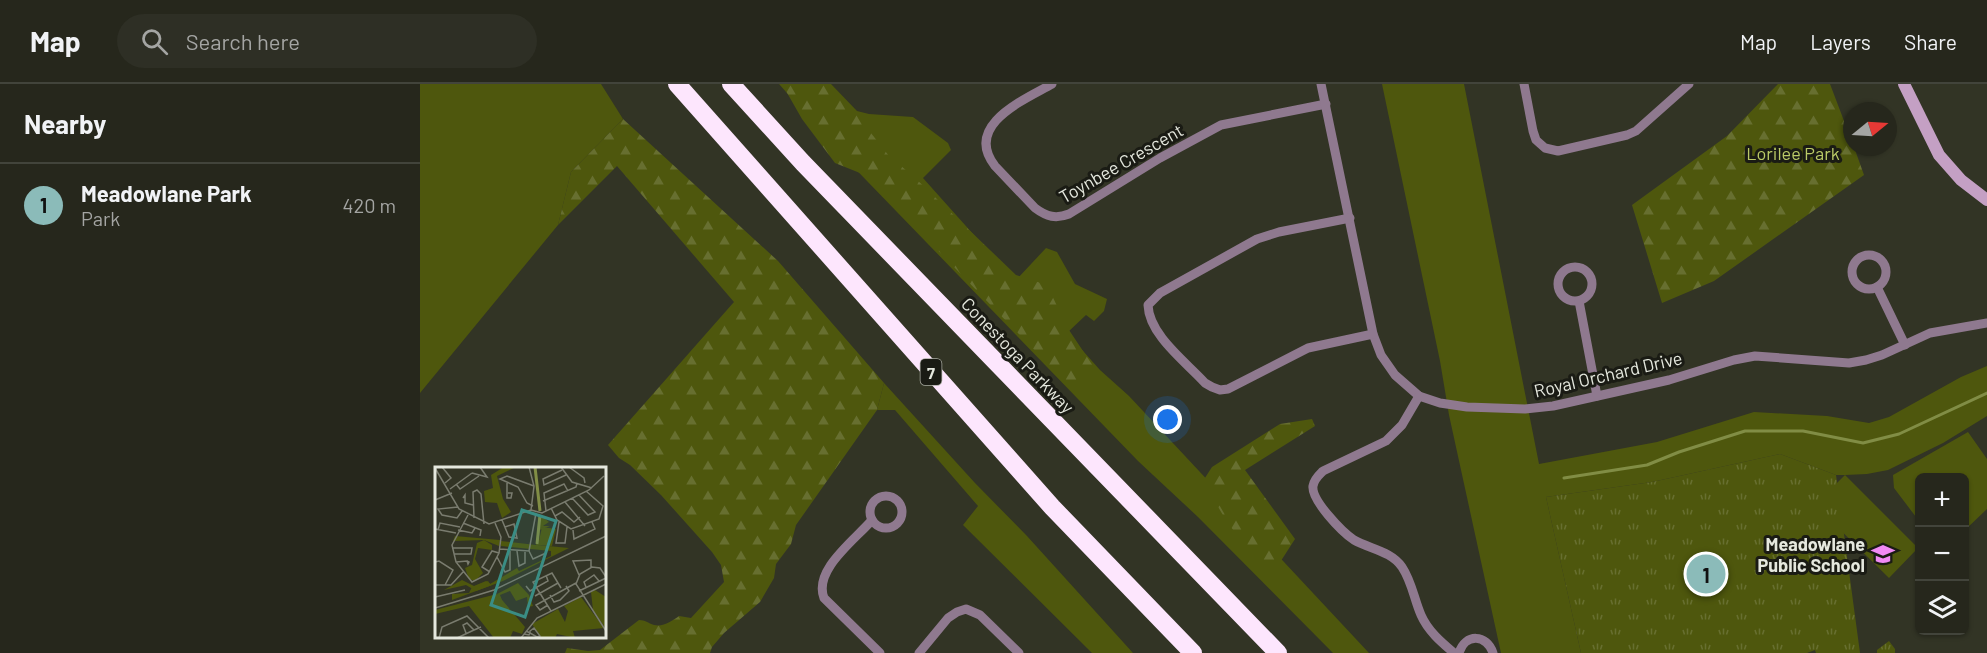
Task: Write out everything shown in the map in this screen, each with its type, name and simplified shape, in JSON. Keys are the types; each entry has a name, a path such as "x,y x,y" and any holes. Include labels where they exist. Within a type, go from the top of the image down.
{"highway":[{"name":"7","path":"677,84 1052,507 1193,653"},
{"name":"Conestoga Parkway","path":"731,84 803,164 1278,653"}],"street":[{"name":"Toynbee Crescent","path":"1052,84 1003,114 987,132 984,143 989,159 1035,208 1049,216 1059,218 1160,158 1221,126 1326,104"},
{"name":"Royal Orchard Drive","path":"1321,84 1373,334 1381,355 1395,375 1419,396 1440,403 1467,407 1525,409 1553,406 1669,380 1755,356 1849,363 1866,360 1929,333 1987,323"},
{"path":"1524,84 1536,140 1545,148 1558,151 1636,131 1689,84"},
{"path":"1904,84 1939,155 1961,180 1987,200"},
{"path":"1350,218 1279,232 1257,239 1160,293 1148,305 1148,315 1155,330 1205,383 1220,390 1237,385 1308,348 1373,334"},
{"path":"1877,287 1905,345"},
{"path":"1579,301 1597,396"},
{"path":"1419,396 1402,426 1386,441 1323,471 1316,478 1313,487 1314,496 1318,504 1350,536 1394,558 1409,579 1427,627 1454,653"},
{"path":"872,520 837,557 823,577 821,588 824,598 880,653"},
{"path":"919,653 948,618 966,609 980,615 1019,653"},
{"path":"1460,653 1464,643 1472,639 1481,639 1486,642 1493,653"}],"green space":[{"path":"420,84 601,84 623,119 571,172 558,225 420,393"},
{"path":"779,84 831,84 857,111 913,117 948,143 951,150 923,178 999,263 1017,279 1046,248 1057,252 1075,284 1107,299 1104,311 1094,321 1086,315 1067,333 1100,370 1129,396 1369,653 1333,653 1198,517 1138,461 837,150"},
{"path":"782,84 825,84 856,114 889,156 913,176 1016,275 1047,285 1067,327 1093,366 1073,390 865,175 835,163 802,119"},
{"path":"1382,84 1464,84 1539,464 1657,442 1754,412 1827,416 1869,423 1889,417 1961,377 1987,366 1987,416 1943,443 1888,470 1867,474 1836,475 1780,454 1652,482 1546,497 1581,653 1501,653 1449,415 1440,361"},
{"name":"Lorilee Park","path":"1778,84 1830,84 1843,118 1843,156 1857,156 1864,175 1714,281 1662,303 1632,205 1727,136"},
{"path":"623,119 778,261 884,383 877,410 796,525 791,544 776,564 774,578 760,602 724,633 712,647 710,653 565,653 567,648 600,650 639,620 661,625 679,616 691,618 724,582 721,565 712,552 661,495 630,465 619,458 608,445 734,302 617,166 558,225 571,172"},
{"path":"884,383 1133,653 1092,653 963,525 978,506 895,410 877,410"},
{"path":"1312,419 1315,426 1245,470 1295,539 1277,567 1262,567 1227,522 1203,481 1212,467 1280,424"},
{"path":"1968,432 1987,459 1987,509 1969,526 1969,473 1915,473 1915,516 1894,488 1893,475"},
{"path":"1780,454 1836,475 1860,653 1816,653 1815,650 1807,653 1581,653 1546,497 1652,482"},
{"path":"1845,475 1915,545 1915,551 1889,578 1815,505"},
{"path":"1889,641 1895,653 1877,653 1877,650"}],"waterway":[{"path":"1564,478 1647,465 1745,431 1803,431 1863,443 1899,434 1987,393"}],"place":[{"name":"Meadowlane Public School","path":"1883,554"},
{"name":"Meadowlane Park","path":"1706,574"}]}
